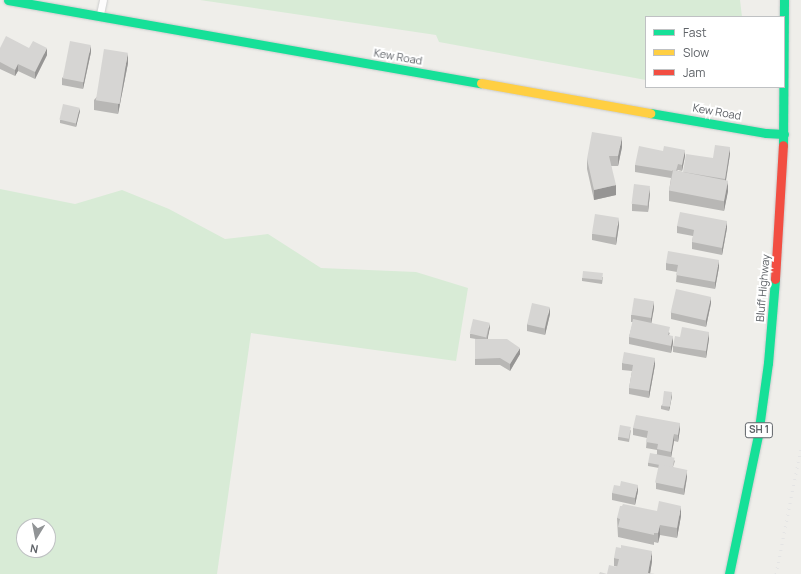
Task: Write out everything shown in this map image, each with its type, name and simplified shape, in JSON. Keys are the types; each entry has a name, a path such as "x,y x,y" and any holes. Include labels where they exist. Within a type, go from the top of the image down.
{"main road":[{"name":"Kew Road","path":"8,0 766,133 784,134"},
{"name":"Bluff Highway","path":"784,0 784,16"},
{"name":"Bluff Highway","path":"730,574 758,435 768,363 779,244 784,134 784,88"}],"lane":[{"path":"100,16 103,0"}],"green space":[{"path":"200,0 740,0 742,16 645,16 645,80 439,42 436,35"},
{"path":"0,189 75,204 122,190 169,209 225,239 268,234 321,268 416,272 468,288 456,361 251,333 217,574 0,574"}],"building":[{"path":"6,36 29,48 33,41 47,48 35,72 18,64 15,70 0,62 0,48"},
{"path":"70,41 91,45 83,82 63,78"},
{"path":"104,49 128,53 120,104 96,100"},
{"path":"63,104 80,108 76,123 59,120"},
{"path":"592,132 622,137 618,156 609,156 616,185 594,190 587,159"},
{"path":"715,145 730,147 725,179 683,172 686,154 713,158"},
{"path":"639,146 663,151 664,146 685,150 682,165 678,164 676,171 672,171 635,165"},
{"path":"673,170 728,181 724,201 669,191"},
{"path":"634,184 650,186 647,206 632,204"},
{"path":"680,212 727,221 722,248 692,242 694,230 677,226"},
{"path":"595,214 619,218 616,238 592,234"},
{"path":"668,251 719,260 715,282 676,275 678,265 666,263"},
{"path":"583,271 603,273 602,280 582,278"},
{"path":"676,289 711,297 706,320 671,312"},
{"path":"634,298 654,301 651,318 631,315"},
{"path":"532,303 550,307 545,328 527,324"},
{"path":"473,319 490,323 486,337 470,334"},
{"path":"633,319 670,327 668,335 673,336 671,346 629,337"},
{"path":"682,327 709,332 706,351 673,346 675,336 680,337"},
{"path":"475,339 507,339 520,348 510,364 500,358 475,359"},
{"path":"624,352 655,358 649,391 629,388 633,365 622,363"},
{"path":"664,391 672,392 670,407 662,406"},
{"path":"636,415 680,423 678,435 674,434 671,452 657,449 658,444 646,442 648,431 633,428"},
{"path":"620,425 631,427 629,439 618,437"},
{"path":"650,453 675,458 673,468 648,463"},
{"path":"659,464 687,470 683,489 655,483"},
{"path":"621,481 638,485 635,498 612,493 614,485 620,486"},
{"path":"659,501 681,506 677,528 660,525 658,533 654,533 654,535 618,527 620,519 617,518 620,506 623,504 657,511"},
{"path":"621,545 652,551 648,573 655,574 607,574 609,565 617,567 619,559 614,558 616,547 621,548"}],"railway":[{"path":"776,574 801,448"}],"traffic: fast":[{"path":"8,0 481,83"},
{"path":"784,0 784,16"},
{"path":"783,88 783,145"},
{"path":"650,113 766,133 784,134"},
{"path":"729,574 758,435 768,363 775,279"}],"traffic: slow":[{"path":"481,83 650,113"}],"traffic: jam":[{"path":"775,279 783,145"}]}
